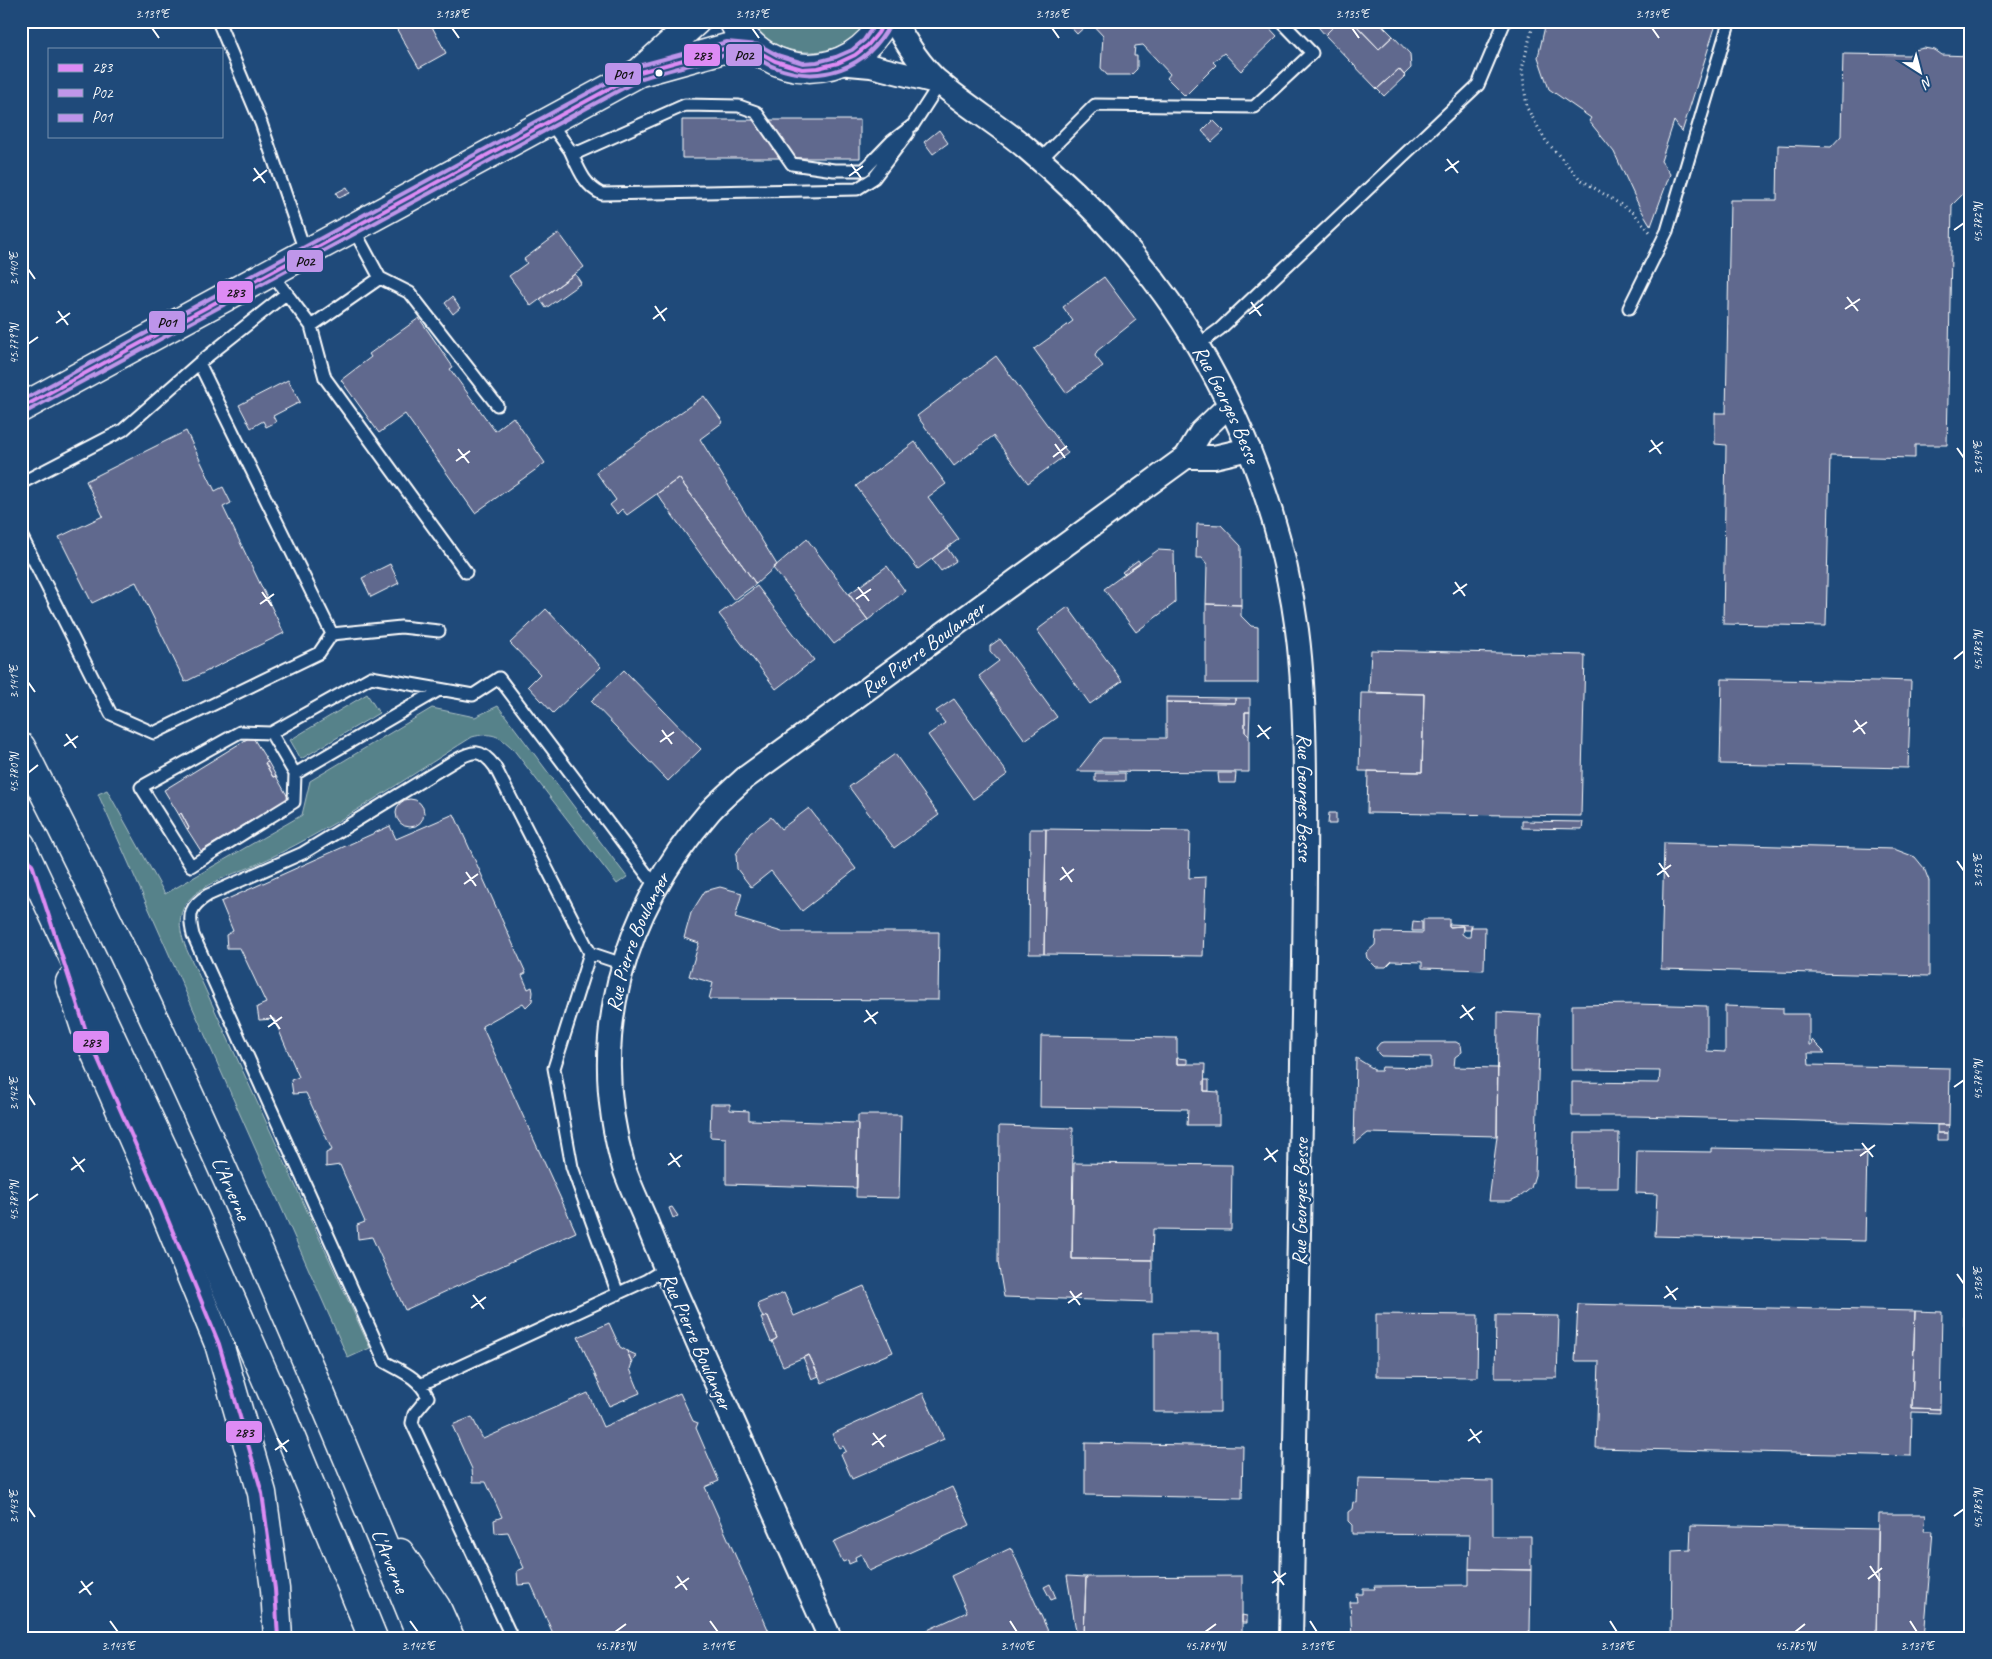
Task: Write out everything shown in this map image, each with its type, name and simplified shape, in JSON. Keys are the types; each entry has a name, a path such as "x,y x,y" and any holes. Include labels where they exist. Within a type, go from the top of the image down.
{"main road":[{"path":"640,72 696,21"},
{"path":"733,21 740,34 757,51 775,62 802,69 838,63 855,55 878,33 884,21"},
{"path":"21,408 279,283 306,254 640,72 727,48 757,51"},
{"name":"L'Arverne","path":"21,747 113,930 252,1233 422,1638"},
{"path":"27,856 87,1034 159,1198 219,1344 262,1493 275,1589 278,1638"},
{"name":"L'Arverne","path":"27,856 195,1217 278,1406 373,1638"},
{"path":"368,1506 436,1607 450,1638"}],"street":[{"name":"Rue Georges Besse","path":"894,21 911,50 940,83 999,126 1040,160 1127,247 1164,294 1198,345 1229,405 1249,449 1279,543 1288,581 1301,662 1306,845 1291,1638"},
{"name":"Rue Georges Besse","path":"838,63 871,66 940,83"},
{"name":"Rue Pierre Boulanger","path":"830,1638 665,1269 624,1169 613,1110 608,1048 613,1007 623,964 638,924 657,888 689,836 712,808 745,778 1186,457 1201,432 1229,405"},
{"path":"1186,457 1214,457 1249,449"}],"lane":[{"path":"218,21 261,124 306,254"},
{"path":"1040,160 1095,105 1254,107 1312,53 1281,21"},
{"path":"1198,345 1220,329 1478,85 1504,21"},
{"path":"1629,308 1667,231 1728,26"},
{"path":"549,121 570,150 583,177 593,190 602,194 857,189 874,178 913,125 940,83"},
{"path":"570,150 579,152 586,150 685,105 739,106 756,112 792,164 834,170 864,170 892,141 913,125"},
{"path":"353,228 380,278 410,293 497,405"},
{"path":"311,326 380,278"},
{"path":"21,483 122,430 199,363 279,283 311,326 325,378 466,572"},
{"path":"199,363 332,634"},
{"path":"21,535 110,714 154,733 319,653 332,634 402,627 439,632"},
{"path":"271,733 295,774 294,802 191,866 142,787 240,732 271,733 371,677 473,695 499,678 657,888"},
{"path":"295,774 439,690"},
{"path":"512,1638 412,1423 414,1414 428,1397 422,1384 385,1362 193,935 190,922 191,911 197,901 303,853 467,754 476,752 486,755 495,767 590,953 554,1068 572,1167 618,1294"},
{"path":"590,953 623,964"},
{"path":"422,1384 618,1294 665,1269"}],"path":[{"path":"1534,21 1522,69 1527,108 1546,141 1580,179 1634,213 1660,244"}],"green space":[{"path":"749,21 867,21 857,34 845,43 831,49 800,52 771,42 759,33"},
{"path":"367,694 379,713 301,759 290,740"},
{"path":"498,706 627,877 617,884 513,749 499,738 484,735 472,737 310,837 253,866 214,882 195,894 183,909 180,926 185,945 370,1348 348,1358 98,794 107,790 165,894 302,815 310,781 432,708 475,717"}],"building":[{"path":"392,21 429,21 446,53 419,68"},
{"path":"1065,21 1263,21 1277,36 1241,71 1224,53 1213,62 1216,65 1185,96 1167,78 1170,74 1143,45 1135,46 1134,56 1137,56 1137,69 1131,75 1107,75 1101,68 1103,36 1090,22 1077,34"},
{"path":"1313,21 1339,21 1325,35"},
{"path":"1339,21 1352,21 1379,49 1393,36 1410,54 1411,68 1404,75 1399,69 1377,89 1325,35"},
{"path":"1352,21 1378,21 1393,36 1379,49"},
{"path":"1717,21 1682,132 1674,121 1661,161 1670,174 1651,226 1640,208 1614,152 1589,121 1591,118 1549,89 1538,57 1546,22"},
{"path":"1924,48 1935,50 1942,55 1971,56 1969,188 1952,205 1947,445 1915,445 1915,458 1830,456 1826,626 1723,624 1726,445 1715,444 1715,413 1726,413 1730,200 1777,200 1778,145 1831,147 1841,136 1843,54 1909,55 1915,50"},
{"path":"1399,69 1405,76 1384,96 1377,89"},
{"path":"682,120 860,120 860,158 682,158"},
{"path":"1213,120 1224,131 1212,142 1202,131"},
{"path":"939,130 948,143 933,154 924,142"},
{"path":"347,187 350,193 339,198 336,193"},
{"path":"559,233 584,267 531,306 509,276 527,263 524,259"},
{"path":"575,274 581,283 546,308 540,299"},
{"path":"1104,277 1136,320 1097,351 1095,356 1103,366 1066,393 1034,349 1073,321 1063,307"},
{"path":"452,297 460,308 453,314 445,303"},
{"path":"419,318 453,367 450,369 495,431 513,417 545,463 475,513 405,414 379,433 341,380 371,357 369,354"},
{"path":"996,356 1068,453 1028,483 993,436 954,466 917,416"},
{"path":"288,380 300,402 273,416 276,422 266,427 263,421 251,428 239,405"},
{"path":"704,396 723,422 700,439 777,565 756,584 679,478 627,515 622,509 617,514 610,505 616,500 596,472"},
{"path":"186,431 215,491 223,487 231,503 223,507 284,633 185,682 136,582 92,603 59,537 103,516 86,481"},
{"path":"915,442 946,484 928,497 959,539 918,569 856,486"},
{"path":"679,478 756,584 734,600 657,494"},
{"path":"1197,524 1221,525 1241,546 1241,605 1206,604 1207,564 1202,558 1196,558"},
{"path":"807,539 868,620 834,644 773,568"},
{"path":"947,548 956,561 941,571 932,559"},
{"path":"1158,550 1174,551 1175,603 1136,632 1104,589"},
{"path":"1138,560 1140,563 1124,574 1122,572"},
{"path":"390,564 399,583 371,597 362,578"},
{"path":"887,566 905,591 868,620 849,594"},
{"path":"757,586 814,660 776,689 719,614"},
{"path":"1206,604 1241,605 1241,616 1251,626 1258,627 1258,683 1206,683"},
{"path":"1068,607 1122,681 1090,704 1037,630"},
{"path":"546,609 601,667 553,713 528,686 540,674 510,643"},
{"path":"1000,639 1057,717 1025,740 979,676 999,661 990,651 990,646"},
{"path":"1371,650 1585,655 1581,816 1367,813 1368,771 1422,772 1424,694 1369,692"},
{"path":"624,670 701,749 668,781 591,701"},
{"path":"1722,679 1911,681 1908,768 1720,764"},
{"path":"1361,693 1424,694 1422,772 1359,771"},
{"path":"1166,697 1235,698 1235,703 1166,702"},
{"path":"1235,698 1250,698 1250,712 1245,712 1245,732 1249,736 1249,772 1077,771 1103,738 1166,738 1166,702 1235,703"},
{"path":"954,699 1008,774 973,799 928,735 945,723 936,711"},
{"path":"1245,712 1250,712 1249,736 1245,732"},
{"path":"252,736 268,762 265,763 273,777 276,776 289,799 201,851 187,829 189,828 181,813 179,815 164,790"},
{"path":"895,754 939,815 894,848 849,787"},
{"path":"268,762 276,776 273,777 265,763"},
{"path":"1095,773 1125,773 1125,781 1095,781"},
{"path":"1218,773 1236,773 1235,783 1219,783"},
{"path":"410,799 420,803 424,813 420,823 410,827 400,823 396,813 400,803"},
{"path":"809,808 856,869 802,911 771,871 751,887 737,869 736,854 750,833 771,817 781,829"},
{"path":"181,813 189,828 187,829 179,815"},
{"path":"1329,813 1336,813 1336,824 1328,824"},
{"path":"454,814 526,973 522,975 528,989 532,987 533,992 532,1001 526,1007 523,1003 482,1026 576,1232 405,1310 372,1237 358,1239 357,1225 365,1222 340,1165 326,1167 326,1153 332,1150 306,1093 293,1094 291,1080 299,1077 274,1019 259,1020 257,1007 266,1003 240,948 227,948 226,935 233,931 221,902 390,826 396,839"},
{"path":"1522,821 1583,822 1582,829 1522,828"},
{"path":"1030,829 1046,829 1044,954 1029,954"},
{"path":"1046,829 1190,831 1189,878 1206,877 1203,956 1044,954"},
{"path":"1664,843 1894,849 1915,857 1924,868 1929,881 1929,976 1661,969"},
{"path":"720,887 742,893 735,918 782,932 939,932 938,1000 709,999 713,983 689,976 699,943 684,938 691,913 705,891"},
{"path":"1423,919 1449,919 1449,927 1463,926 1462,934 1466,937 1470,937 1471,927 1485,927 1484,970 1422,968 1422,962 1392,961 1386,967 1376,967 1367,958 1366,953 1375,945 1376,932 1423,933"},
{"path":"1413,921 1422,922 1422,931 1412,931"},
{"path":"1449,924 1472,925 1471,930 1463,930 1463,926 1449,927"},
{"path":"1572,1005 1707,1006 1707,1051 1725,1052 1725,1006 1783,1008 1783,1014 1809,1014 1809,1045 1811,1045 1812,1040 1825,1053 1808,1053 1809,1065 1950,1068 1949,1125 1636,1116 1572,1116 1572,1082 1659,1083 1660,1071 1572,1070"},
{"path":"1498,1012 1540,1014 1535,1175 1531,1188 1521,1196 1510,1201 1489,1201 1497,1136"},
{"path":"1041,1036 1177,1038 1177,1064 1205,1064 1204,1091 1219,1092 1219,1125 1187,1125 1188,1109 1040,1107"},
{"path":"1383,1042 1456,1042 1461,1045 1462,1052 1455,1057 1454,1067 1498,1068 1497,1136 1368,1133 1354,1144 1356,1058 1374,1069 1374,1071 1381,1071 1382,1067 1431,1068 1431,1057 1381,1056 1376,1048"},
{"path":"1177,1058 1187,1059 1187,1064 1177,1064"},
{"path":"1204,1080 1209,1080 1209,1091 1204,1091"},
{"path":"711,1104 730,1104 730,1110 749,1111 749,1120 858,1123 857,1188 726,1184 726,1138 710,1137"},
{"path":"858,1115 901,1115 899,1198 856,1197"},
{"path":"1937,1125 1949,1125 1948,1133 1937,1133"},
{"path":"999,1126 1073,1128 1072,1259 1152,1260 1152,1302 1004,1297 998,1262"},
{"path":"1575,1133 1619,1133 1618,1188 1574,1188"},
{"path":"1937,1133 1948,1133 1948,1140 1937,1140"},
{"path":"1711,1148 1867,1151 1865,1241 1655,1236 1657,1194 1636,1193 1637,1151 1711,1152"},
{"path":"1074,1163 1232,1165 1231,1230 1153,1229 1152,1260 1072,1259"},
{"path":"672,1207 678,1216 673,1218 669,1208"},
{"path":"864,1286 893,1352 822,1383 809,1355 783,1366 772,1341 777,1338 768,1316 763,1318 757,1304 784,1293 794,1316"},
{"path":"1578,1304 1915,1311 1912,1408 1940,1409 1940,1413 1912,1412 1911,1456 1596,1448 1599,1361 1575,1361"},
{"path":"1915,1311 1942,1312 1940,1409 1912,1408"},
{"path":"1964,1312 1971,1312 1971,1326 1964,1326"},
{"path":"1376,1314 1478,1315 1477,1377 1376,1376"},
{"path":"1496,1315 1559,1316 1557,1378 1495,1378"},
{"path":"768,1316 777,1338 771,1342 761,1318"},
{"path":"609,1323 620,1347 627,1351 632,1363 630,1369 640,1393 609,1406 578,1337"},
{"path":"1154,1333 1220,1333 1220,1412 1154,1412"},
{"path":"627,1351 636,1355 632,1363"},
{"path":"809,1355 819,1376 812,1379 803,1357"},
{"path":"588,1393 603,1427 680,1393 693,1421 698,1423 696,1428 719,1481 705,1487 771,1636 766,1638 555,1638 531,1584 518,1585 517,1571 524,1568 508,1532 495,1533 494,1520 502,1517 486,1482 473,1482 472,1469 452,1425 472,1417 483,1439"},
{"path":"923,1393 944,1439 852,1479 841,1454 846,1451 843,1446 839,1448 832,1434"},
{"path":"1085,1443 1243,1446 1242,1498 1085,1495"},
{"path":"1358,1478 1493,1481 1493,1536 1531,1536 1531,1570 1469,1569 1470,1535 1352,1534 1352,1525 1348,1521 1348,1512 1352,1509 1353,1502 1357,1503"},
{"path":"952,1487 970,1525 869,1571 861,1554 855,1557 856,1561 849,1564 848,1560 843,1562 833,1542"},
{"path":"1879,1514 1926,1514 1924,1531 1933,1531 1924,1638 1876,1638"},
{"path":"1691,1525 1878,1529 1876,1638 1671,1638 1672,1551 1690,1550"},
{"path":"1011,1548 1051,1638 910,1638 967,1612 951,1576"},
{"path":"1469,1569 1531,1570 1530,1632 1517,1638 1352,1638 1350,1602 1357,1602 1356,1594 1363,1594 1363,1589 1375,1589 1374,1586 1469,1585"},
{"path":"1067,1576 1086,1577 1084,1637 1077,1637"},
{"path":"1242,1576 1242,1638 1084,1637 1086,1577"},
{"path":"1050,1584 1056,1598 1051,1600 1044,1587"},
{"path":"1242,1615 1247,1616 1247,1623 1242,1623"},
{"path":"1530,1632 1530,1638 1517,1638"}],"transit line":[{"name":"P01","path":"21,401 638,66 727,42 759,45 777,55 803,63 817,62 852,50 864,40 877,21"},
{"name":"283","path":"21,408 640,72 727,48 757,51 775,61 802,69 818,68 838,63 855,55 868,45 878,33 884,21"},
{"name":"P02","path":"24,413 642,78 730,55 754,57 772,66 791,72 825,73 841,69 869,52 880,40 890,24"},
{"name":"283","path":"21,845 33,867 87,1034 159,1198 219,1344 262,1493 275,1589 278,1638"}]}
